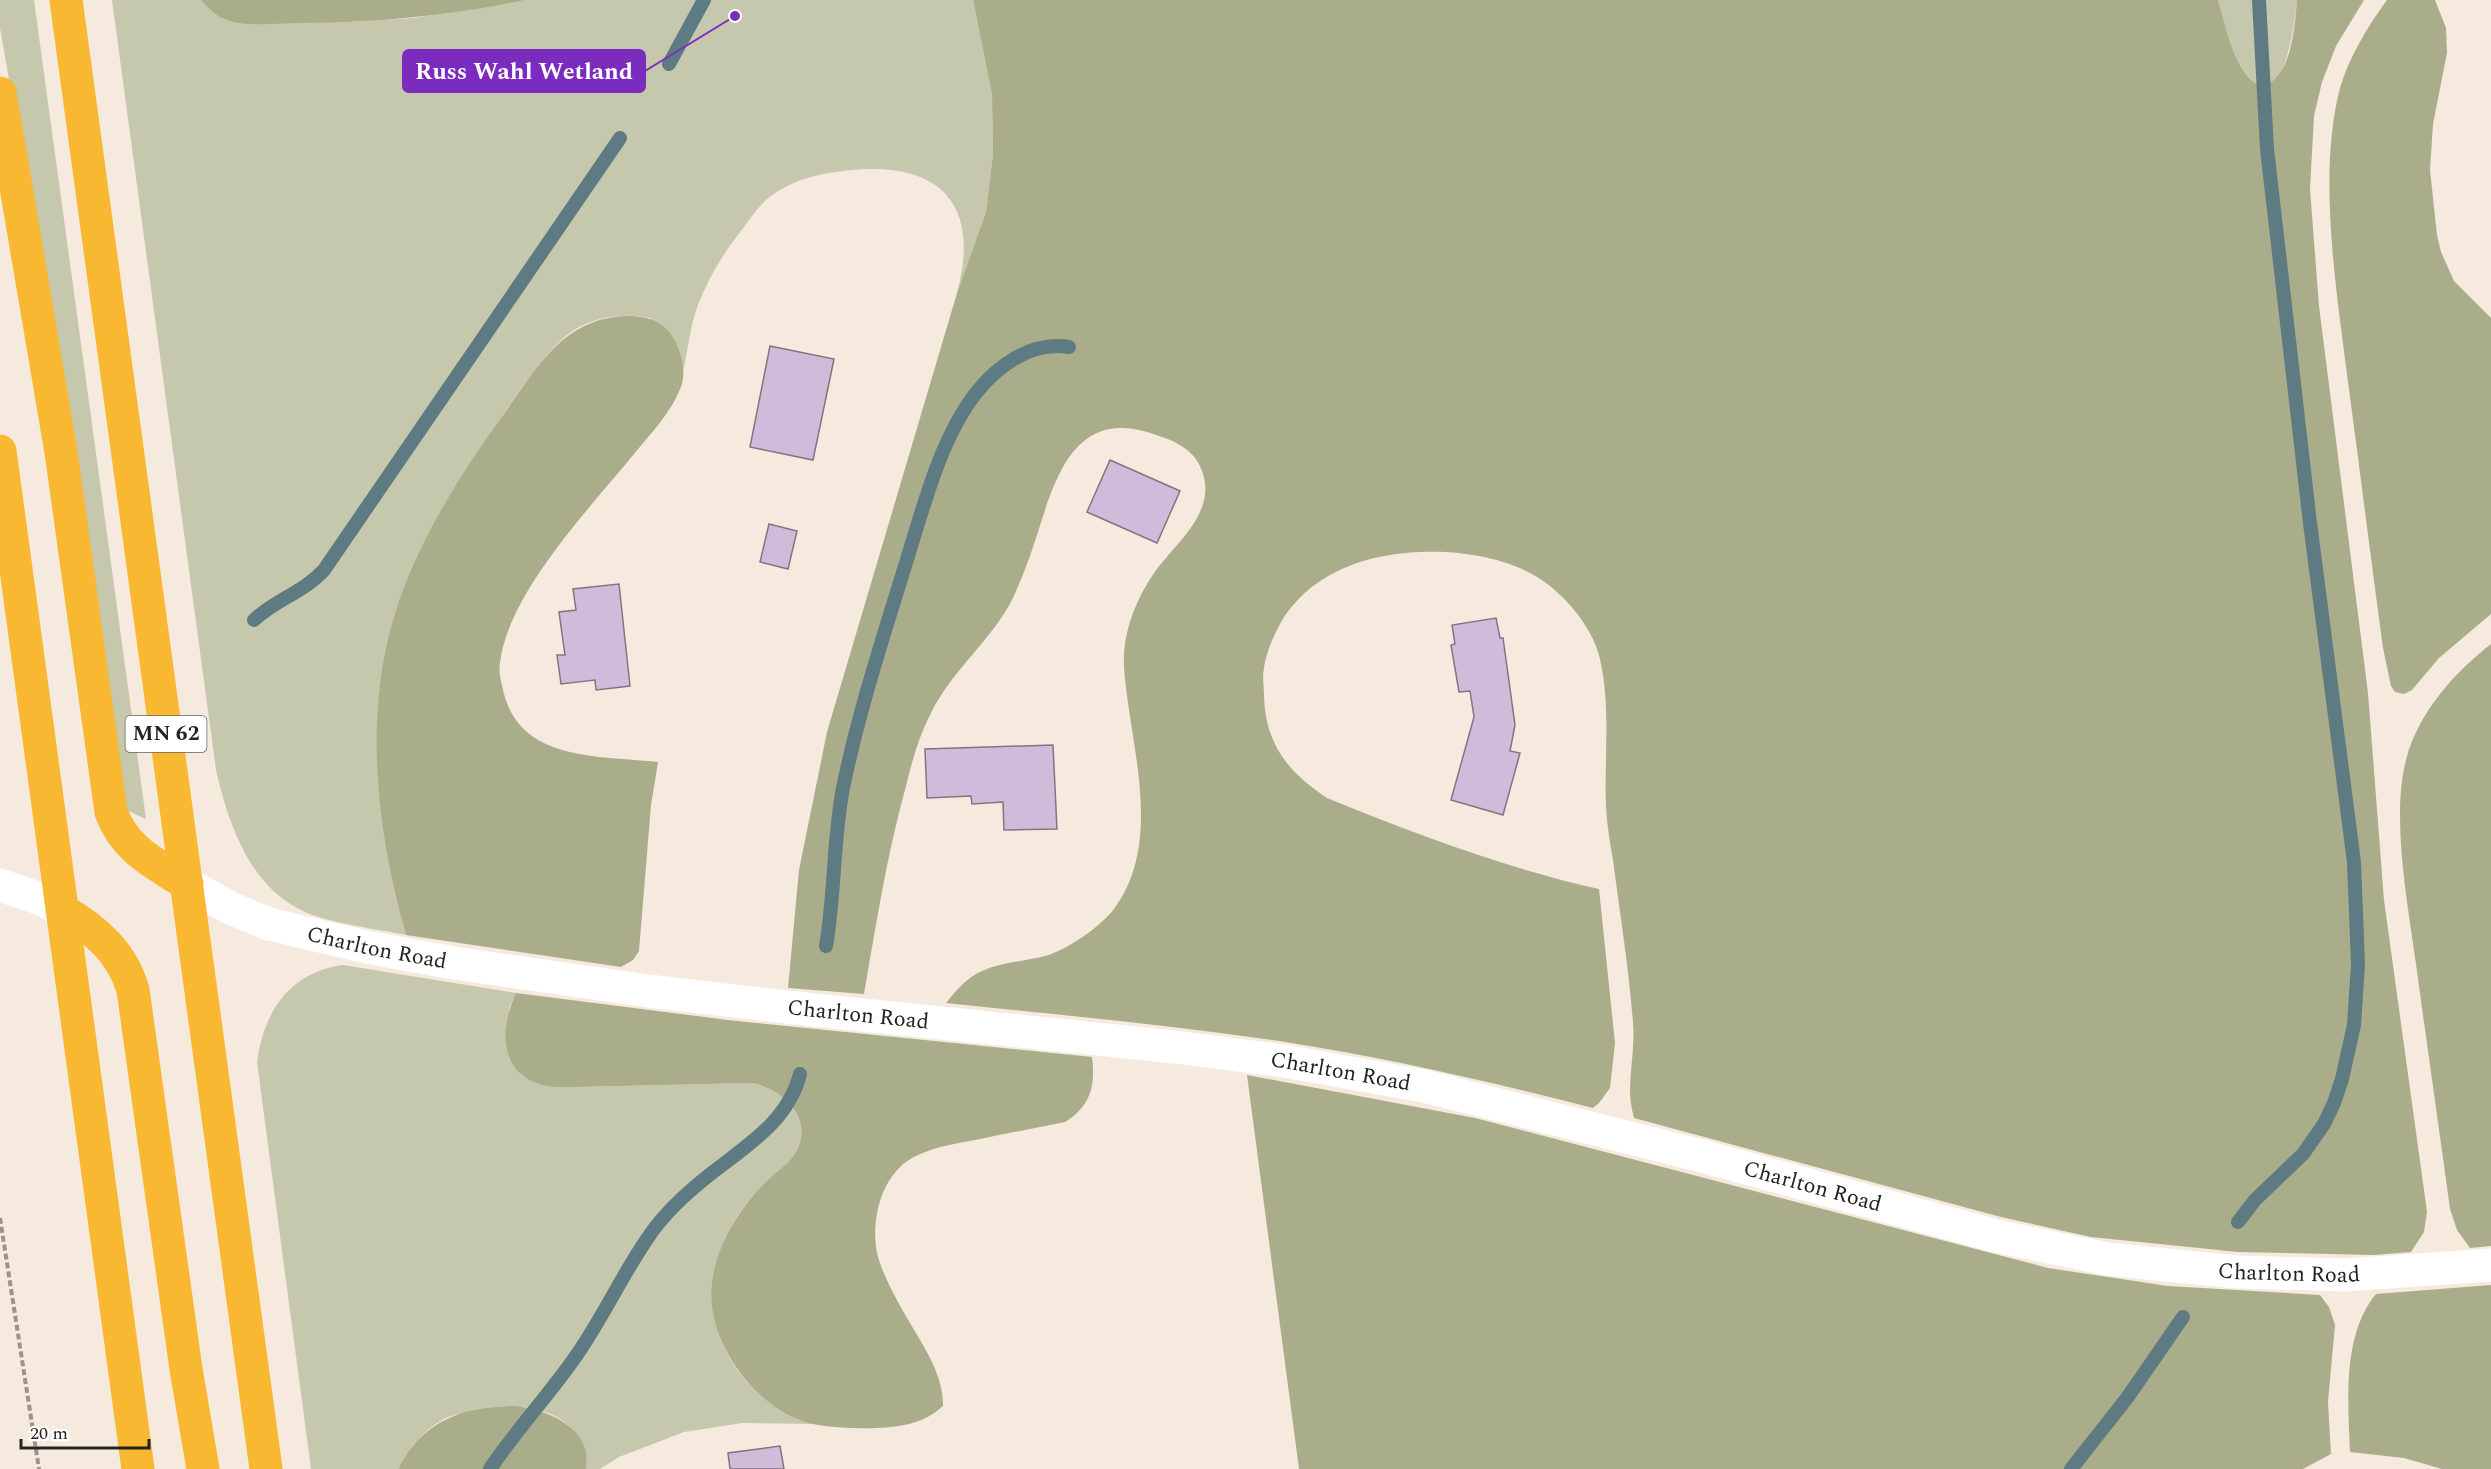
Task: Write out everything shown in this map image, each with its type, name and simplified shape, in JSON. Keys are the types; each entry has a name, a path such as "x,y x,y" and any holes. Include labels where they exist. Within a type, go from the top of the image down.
{"highway":[{"name":"MN 62","path":"66,0 266,1469"},
{"path":"0,93 60,441 111,812 117,829 126,841 148,859 187,884"},
{"path":"0,451 138,1469"},
{"path":"63,910 81,921 116,952 127,970 133,990 186,1369 203,1469"}],"street":[{"name":"Charlton Road","path":"187,884 230,908 269,924 366,947 454,963 648,991 1175,1047 1284,1062 1424,1086 1702,1156 1996,1236 2107,1259 2237,1272 2312,1275 2375,1274 2491,1265"},
{"path":"0,885 38,898 63,910"}],"path":[{"path":"0,1218 39,1469"}],"green space":[{"path":"0,0 34,0 146,819 128,811 122,802 59,363 0,28"},
{"path":"112,0 201,0 222,18 230,21 277,23 414,18 525,0 973,0 992,95 993,154 986,212 957,293 963,262 963,236 958,213 947,196 931,182 909,173 883,169 841,171 800,181 780,190 756,210 718,264 695,313 683,372 678,349 650,318 613,316 587,323 570,333 546,356 507,408 472,462 405,586 390,629 382,674 378,740 381,806 391,871 406,935 326,919 303,911 284,900 268,886 255,869 244,851 227,810 216,770"},
{"path":"201,0 525,0 441,14 385,20 255,24 226,20 214,13"},
{"path":"973,0 2218,0 2228,37 2239,64 2246,75 2254,82 2264,86 2281,72 2286,61 2293,36 2297,0 2364,0 2336,46 2322,82 2314,116 2310,189 2319,306 2368,693 2384,900 2427,1212 2424,1232 2411,1252 2374,1255 2238,1252 2091,1237 2001,1217 1634,1118 1630,1092 1633,1023 1627,962 1606,814 1606,714 1603,677 1597,648 1581,619 1567,601 1550,586 1527,571 1501,561 1473,555 1422,552 1375,558 1331,574 1311,587 1294,604 1272,640 1263,671 1265,712 1274,742 1281,755 1301,778 1327,798 1461,849 1529,871 1599,889 1615,1043 1610,1088 1599,1103 1593,1108 1440,1071 1285,1042 1158,1025 946,1003 964,983 984,970 1054,953 1082,937 1114,909 1129,882 1138,853 1141,822 1140,791 1124,667 1128,628 1143,591 1200,512 1205,486 1198,463 1187,450 1172,441 1147,432 1122,428 1102,431 1085,440 1072,454 1052,491 1030,557 1013,598 994,628 940,697 931,713 916,749 893,837 864,994 788,988 799,870 827,732 957,293 986,212 993,154 992,95"},
{"path":"2218,0 2297,0 2286,58 2280,73 2272,84 2263,87 2251,81 2238,64"},
{"path":"2387,0 2435,0 2446,28 2447,53 2433,124 2430,170 2437,235 2441,252 2454,281 2491,318 2491,614 2439,658 2412,690 2404,694 2395,692 2391,686 2383,648 2339,311 2331,235 2330,196 2333,122 2340,88 2348,65 2360,42"},
{"path":"628,316 650,319 662,325 672,336 683,365 681,387 660,422 574,525 534,580 506,636 500,663 500,678 514,717 538,740 572,753 658,762 651,805 639,951 633,960 621,967 406,935 388,857 381,816 378,775 379,693 385,652 395,613 416,559 443,506 491,432 544,359 571,334 588,324 606,318"},
{"path":"2491,644 2491,1246 2470,1248 2457,1230 2450,1209 2405,889 2400,808 2406,760 2419,726 2428,710 2451,681"},
{"path":"343,965 516,993 509,1008 510,1059 523,1076 576,1087 753,1083 774,1091 783,1098 797,1115 801,1125 798,1148 788,1163 743,1208 725,1240 715,1272 714,1304 720,1335 733,1363 754,1388 781,1409 814,1424 742,1423 684,1432 619,1457 600,1469 586,1469 586,1455 582,1442 566,1423 542,1411 507,1407 444,1419 417,1441 398,1469 311,1469 257,1062 266,1026 283,997 294,985 308,976 324,969"},
{"path":"516,993 728,1020 1092,1057 1093,1077 1089,1095 1080,1110 1065,1122 948,1145 925,1152 906,1162 896,1172 882,1196 875,1239 879,1260 892,1290 935,1369 943,1406 921,1420 904,1425 845,1428 813,1424 794,1418 760,1395 733,1363 723,1344 712,1306 714,1272 725,1239 743,1209 764,1184 783,1168 798,1148 801,1125 797,1115 791,1106 774,1091 753,1083 567,1087 539,1084 525,1077 509,1057 506,1045 507,1019"},
{"path":"1247,1075 1475,1118 2048,1268 2168,1286 2320,1295 2329,1307 2335,1325 2328,1402 2331,1454 2303,1469 1299,1469"},
{"path":"2491,1285 2491,1469 2442,1469 2404,1458 2350,1452 2348,1391 2352,1349 2357,1329 2376,1294"},
{"path":"515,1406 541,1412 565,1423 582,1442 586,1454 586,1469 398,1469 420,1438 432,1427 446,1419 478,1409"}],"building":[{"path":"770,346 834,359 813,460 750,447"},
{"path":"1110,460 1180,491 1157,543 1087,512"},
{"path":"769,524 797,531 788,569 760,562"},
{"path":"619,584 630,686 596,690 595,680 561,684 557,655 565,655 559,612 576,610 573,589"},
{"path":"1496,618 1500,638 1503,638 1515,725 1510,751 1520,753 1503,815 1451,800 1474,717 1470,691 1459,692 1451,645 1455,644 1452,625"},
{"path":"1053,745 1057,829 1004,830 1003,802 972,804 971,796 927,798 925,749"},
{"path":"780,1446 784,1469 730,1469 728,1453"}],"waterway":[{"path":"669,64 704,0"},
{"path":"2238,1222 2255,1200 2303,1154 2324,1124 2334,1103 2354,1025 2358,964 2354,862 2310,523 2267,149 2259,0"},
{"path":"254,620 308,584 324,570 620,138"},
{"path":"826,946 840,808 849,760 879,650 925,501 942,455 963,412 976,393 995,373 1017,357 1029,352 1055,346 1069,347"},
{"path":"490,1469 576,1356 658,1224 690,1191 772,1124 793,1093 800,1074"},
{"path":"2071,1469 2127,1398 2183,1317"}],"place":[{"name":"Russ Wahl Wetland","path":"735,16"}]}
